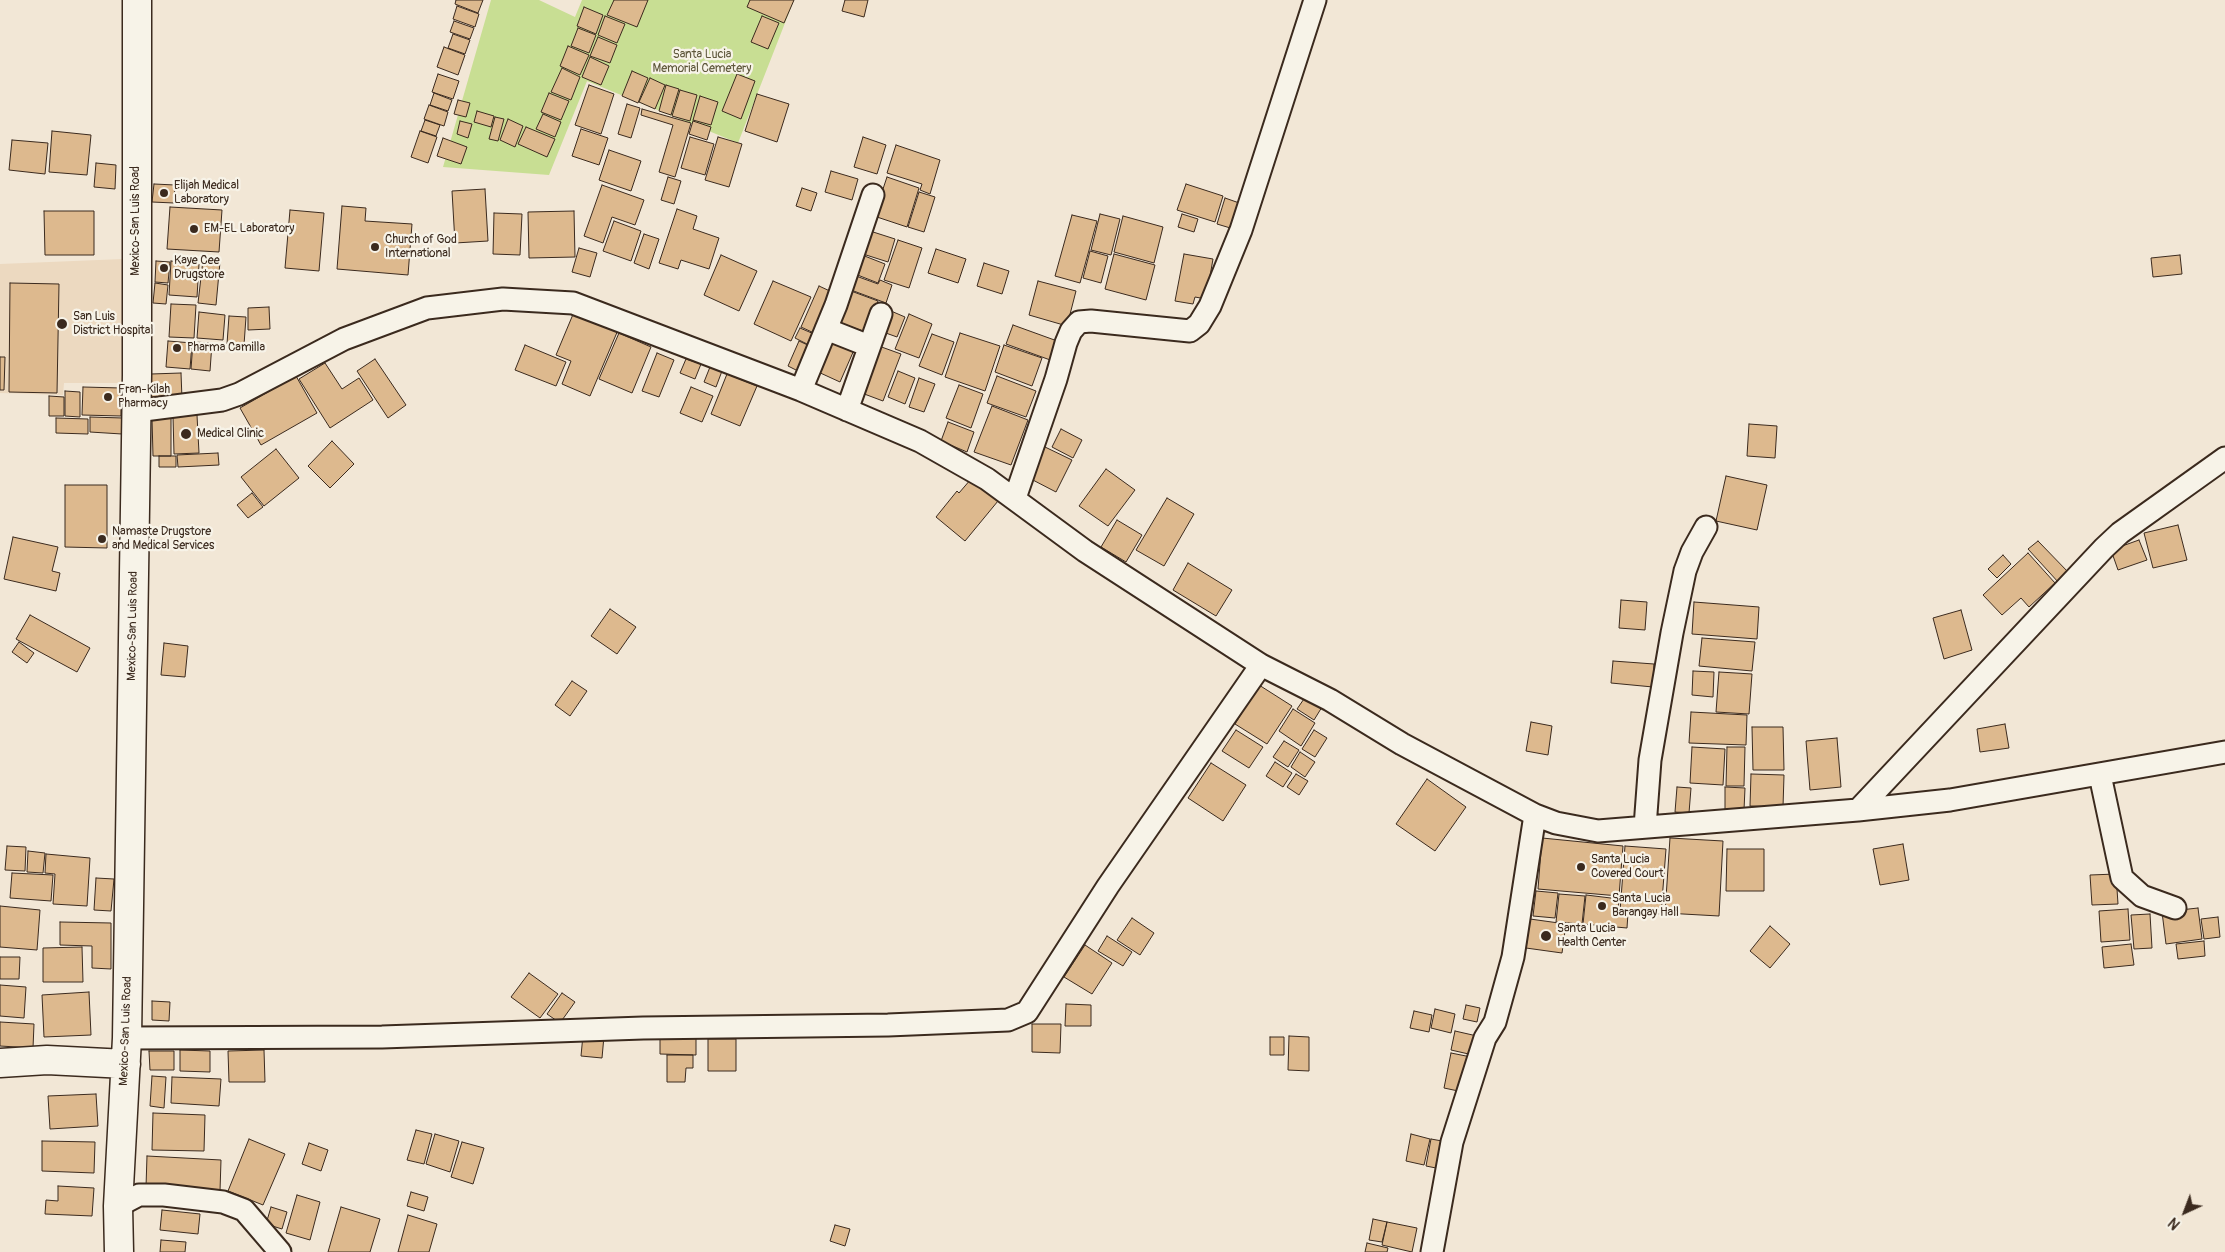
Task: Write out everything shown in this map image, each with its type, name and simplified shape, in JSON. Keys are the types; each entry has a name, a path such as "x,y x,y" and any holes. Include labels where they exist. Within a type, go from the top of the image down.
{"main road":[{"name":"Mexico-San Luis Road","path":"118,1252 118,1206 127,1051 136,411 137,0"},
{"path":"0,1063 127,1051"}],"street":[{"path":"1015,498 1066,343 1071,331 1079,322 1091,321 1190,331 1200,324 1210,306 1241,230 1315,0"},
{"path":"801,390 826,329 873,195"},
{"path":"136,411 222,400 239,394 344,339 427,308 503,299 573,303 801,390 920,440 987,479 1085,552 1261,665 1330,700 1402,744 1535,815 1556,823 1598,830 1858,810 1950,800 2225,752"},
{"path":"847,410 881,314"},
{"path":"826,329 869,346"},
{"path":"1858,810 2104,548 2120,534 2225,458"},
{"path":"1645,827 1650,760 1672,633 1685,572 1692,552 1706,527"},
{"path":"127,1051 382,1037 644,1028 888,1025 1008,1020 1027,1012 1108,886 1261,665"},
{"path":"2100,775 2122,878 2142,896 2175,908"},
{"path":"1432,1252 1452,1142 1485,1038 1494,1022 1513,957 1535,815"},
{"path":"118,1206 139,1195 164,1195 223,1202 244,1210 280,1252"}],"shaded area":[{"name":"San Luis District Hospital","path":"123,259 126,383 64,383 63,395 0,393 0,264"}],"green space":[{"name":"Santa Lucia Memorial Cemetery","path":"491,0 539,0 575,17 582,0 794,0 738,143 587,81 549,175 443,167"}],"building":[{"path":"456,0 483,0 478,13 455,4"},
{"path":"614,0 648,0 637,27 607,15"},
{"path":"750,0 794,0 784,23 747,7"},
{"path":"845,0 868,0 864,17 842,11"},
{"path":"457,6 479,14 475,27 453,19"},
{"path":"584,7 603,15 596,34 577,26"},
{"path":"605,16 625,24 617,43 598,35"},
{"path":"762,16 779,23 768,49 751,42"},
{"path":"454,21 474,28 470,39 450,32"},
{"path":"578,28 596,35 589,53 571,46"},
{"path":"453,34 470,40 465,54 448,48"},
{"path":"598,37 617,45 610,63 590,56"},
{"path":"568,46 589,55 580,75 560,66"},
{"path":"444,47 465,55 458,75 437,67"},
{"path":"590,57 609,66 601,85 582,77"},
{"path":"562,68 580,77 571,100 551,92"},
{"path":"632,71 648,78 638,103 622,96"},
{"path":"438,74 459,81 453,99 432,92"},
{"path":"737,74 755,81 741,119 722,111"},
{"path":"650,78 665,85 655,109 639,102"},
{"path":"589,85 614,94 601,134 575,125"},
{"path":"666,85 679,89 671,115 659,111"},
{"path":"680,90 697,95 690,121 672,116"},
{"path":"434,93 452,100 448,111 430,105"},
{"path":"549,93 569,101 561,120 541,112"},
{"path":"757,94 789,104 777,142 745,131"},
{"path":"700,96 718,102 711,125 693,120"},
{"path":"458,100 470,103 466,117 454,114"},
{"path":"627,104 640,108 631,138 618,134"},
{"path":"429,105 448,112 444,126 424,119"},
{"path":"642,109 691,123 675,177 659,172 673,125 641,115"},
{"path":"477,111 494,116 491,127 474,122"},
{"path":"543,114 561,122 555,137 536,129"},
{"path":"495,117 504,119 498,141 489,139"},
{"path":"508,119 523,126 515,147 500,140"},
{"path":"425,120 440,125 436,136 421,131"},
{"path":"460,121 472,124 468,138 457,134"},
{"path":"693,121 711,127 707,140 689,134"},
{"path":"526,127 555,139 547,157 518,144"},
{"path":"581,129 608,138 599,165 572,156"},
{"path":"52,131 91,135 87,175 49,172"},
{"path":"420,131 437,137 428,163 411,157"},
{"path":"690,137 714,144 705,175 681,168"},
{"path":"718,137 742,144 729,187 705,180"},
{"path":"863,137 886,145 877,174 854,167"},
{"path":"443,138 467,147 461,164 437,156"},
{"path":"12,140 48,143 45,174 9,170"},
{"path":"896,145 940,160 930,194 920,190 922,184 887,173"},
{"path":"609,150 641,161 631,191 599,180"},
{"path":"96,163 116,165 115,189 94,187"},
{"path":"831,171 858,179 852,200 825,192"},
{"path":"668,177 681,181 674,204 661,200"},
{"path":"887,177 919,188 907,227 874,216"},
{"name":"Elijah Medical Laboratory","path":"154,184 175,185 174,203 152,202"},
{"path":"1186,184 1223,196 1215,222 1177,210"},
{"path":"602,185 644,200 635,225 612,217 603,243 584,236"},
{"path":"802,188 817,193 811,211 796,206"},
{"path":"485,189 488,241 455,243 452,191"},
{"path":"919,192 935,197 924,232 908,227"},
{"path":"1225,198 1245,205 1237,230 1217,224"},
{"name":"Church of God International","path":"342,206 366,208 365,221 412,224 408,275 337,269"},
{"name":"EM-EL Laboratory","path":"170,207 222,210 219,252 167,249"},
{"path":"677,209 697,216 693,229 719,238 709,269 681,260 678,269 659,263"},
{"path":"290,210 324,213 319,271 285,268"},
{"path":"44,211 94,211 94,255 45,255"},
{"path":"574,211 575,257 529,258 528,212"},
{"path":"494,213 522,214 520,255 493,254"},
{"path":"1100,214 1120,219 1111,255 1091,250"},
{"path":"1182,214 1198,219 1194,232 1178,227"},
{"path":"1072,215 1097,221 1080,283 1055,276"},
{"path":"1123,216 1163,227 1154,263 1114,252"},
{"path":"614,221 641,231 631,261 603,251"},
{"path":"870,231 895,239 888,262 863,254"},
{"path":"644,234 659,239 649,269 634,263"},
{"path":"898,240 922,248 909,288 884,280"},
{"path":"579,248 597,253 590,277 572,272"},
{"path":"936,249 966,259 958,283 928,273"},
{"path":"1090,251 1108,256 1101,283 1083,278"},
{"path":"1114,254 1155,265 1146,300 1105,289"},
{"path":"1184,254 1213,259 1206,299 1195,297 1193,304 1175,301"},
{"path":"721,255 757,271 739,311 704,295"},
{"path":"862,255 885,264 878,283 855,274"},
{"path":"2180,255 2182,274 2153,277 2151,258"},
{"path":"203,260 220,262 216,305 198,303"},
{"path":"156,261 170,262 168,283 155,282"},
{"path":"171,261 199,264 197,297 169,295"},
{"path":"984,263 1009,271 1002,294 977,286"},
{"path":"856,276 878,284 880,280 892,285 886,303 851,290"},
{"path":"773,281 811,297 791,341 754,324"},
{"path":"1038,281 1076,291 1067,326 1029,315"},
{"path":"10,283 59,284 57,393 9,392"},
{"path":"155,283 168,285 166,304 153,303"},
{"path":"819,286 832,292 814,333 801,327"},
{"path":"851,291 878,301 866,332 840,323"},
{"path":"171,304 196,305 194,338 169,337"},
{"path":"269,307 270,329 248,330 248,308"},
{"path":"891,311 905,317 897,337 883,332"},
{"path":"199,312 225,315 223,340 197,338"},
{"path":"574,312 618,330 590,396 562,384 571,361 556,355"},
{"path":"909,314 932,324 919,358 895,349"},
{"path":"229,316 246,317 244,345 227,344"},
{"path":"1013,325 1060,342 1053,361 1006,344"},
{"path":"800,328 814,334 809,345 795,338"},
{"path":"619,333 651,347 632,393 599,379"},
{"path":"960,333 1000,346 985,391 945,377"},
{"path":"932,334 954,342 942,375 919,366"},
{"path":"829,339 854,350 840,382 816,371"},
{"path":"168,341 192,343 190,369 166,367"},
{"path":"799,341 814,348 802,373 788,366"},
{"path":"193,342 212,343 210,371 191,369"},
{"path":"525,345 566,362 556,386 515,370"},
{"path":"876,345 901,354 883,401 859,392"},
{"path":"1004,345 1042,358 1032,386 995,372"},
{"path":"657,353 674,360 659,397 642,391"},
{"path":"0,357 5,357 4,390 0,390"},
{"path":"375,359 406,405 388,418 357,371"},
{"path":"686,359 701,364 695,379 680,373"},
{"path":"325,363 342,389 359,378 373,400 330,428 299,379"},
{"path":"710,367 722,371 716,387 704,382"},
{"path":"898,371 915,378 905,404 888,397"},
{"path":"181,373 182,399 151,399 151,374"},
{"path":"727,374 757,386 740,426 711,414"},
{"path":"296,376 317,413 261,445 240,408"},
{"path":"997,376 1036,391 1026,417 987,403"},
{"path":"919,378 935,384 924,412 909,407"},
{"path":"959,385 983,394 971,428 946,418"},
{"path":"83,387 121,388 121,416 82,415"},
{"path":"691,387 713,396 702,422 680,413"},
{"path":"65,391 80,392 80,417 65,416"},
{"path":"49,396 64,397 64,416 49,416"},
{"path":"992,406 1028,420 1011,465 974,452"},
{"name":"Medical Clinic","path":"197,415 199,453 174,454 173,416"},
{"path":"90,417 123,418 122,434 90,432"},
{"path":"56,418 88,419 88,434 56,433"},
{"path":"152,418 171,418 171,456 153,456"},
{"path":"948,422 974,432 967,452 941,441"},
{"path":"1749,424 1777,426 1775,458 1747,456"},
{"path":"1061,429 1082,440 1073,458 1052,447"},
{"path":"332,441 354,464 330,488 308,466"},
{"path":"1045,447 1072,460 1056,492 1029,478"},
{"path":"276,449 299,478 264,506 241,477"},
{"path":"218,453 219,465 178,467 177,455"},
{"path":"159,456 176,456 176,467 159,467"},
{"path":"1106,469 1135,490 1108,526 1079,506"},
{"path":"1726,476 1767,485 1757,530 1716,521"},
{"path":"971,479 998,501 965,541 936,517 957,491 959,493"},
{"path":"65,485 107,485 107,548 65,547"},
{"path":"252,493 263,507 248,518 237,505"},
{"path":"1167,498 1194,514 1164,566 1136,550"},
{"path":"1117,520 1142,535 1126,562 1101,547"},
{"path":"2178,525 2187,560 2153,568 2144,533"},
{"path":"13,537 58,547 52,571 60,573 56,591 4,579"},
{"path":"2139,540 2147,560 2118,570 2111,550"},
{"path":"2038,541 2069,573 2059,583 2028,549"},
{"path":"2028,553 2055,583 2029,607 2021,598 2002,615 1983,595"},
{"path":"2003,555 2011,564 1997,578 1988,569"},
{"path":"1188,563 1232,590 1216,616 1173,590"},
{"path":"1621,600 1647,602 1645,630 1619,628"},
{"path":"1694,602 1759,607 1757,639 1692,634"},
{"path":"610,609 636,627 617,654 591,636"},
{"path":"1961,610 1972,650 1944,659 1933,618"},
{"path":"30,615 90,648 77,672 16,639"},
{"path":"1702,638 1755,642 1752,671 1699,666"},
{"path":"19,642 34,653 27,663 12,652"},
{"path":"164,643 188,646 185,677 161,675"},
{"path":"1613,661 1654,664 1653,687 1611,683"},
{"path":"1693,671 1714,672 1713,697 1692,695"},
{"path":"1719,672 1752,674 1749,714 1716,712"},
{"path":"572,681 587,691 570,716 555,705"},
{"path":"1259,685 1292,706 1267,744 1235,724"},
{"path":"1306,696 1322,707 1314,720 1297,709"},
{"path":"1293,709 1315,723 1301,746 1279,731"},
{"path":"1691,712 1747,715 1746,745 1689,743"},
{"path":"1531,722 1552,726 1548,755 1526,751"},
{"path":"2005,724 2009,748 1980,752 1977,729"},
{"path":"1752,727 1783,727 1784,770 1753,770"},
{"path":"1236,730 1263,747 1249,768 1222,751"},
{"path":"1314,730 1327,738 1315,757 1302,749"},
{"path":"1837,738 1841,787 1810,790 1806,741"},
{"path":"1284,741 1299,750 1288,767 1273,757"},
{"path":"1692,747 1725,749 1723,785 1690,783"},
{"path":"1727,747 1745,747 1744,786 1726,786"},
{"path":"1300,752 1315,762 1305,777 1291,767"},
{"path":"1275,762 1292,773 1283,787 1266,776"},
{"path":"1211,763 1246,785 1223,821 1188,798"},
{"path":"1296,774 1308,781 1299,795 1287,787"},
{"path":"1751,774 1784,775 1783,807 1750,806"},
{"path":"1427,779 1466,807 1435,851 1396,824"},
{"path":"1677,787 1691,788 1689,813 1675,812"},
{"path":"1725,787 1745,788 1744,810 1725,809"},
{"name":"Santa Lucia Covered Court","path":"1542,838 1623,846 1619,896 1538,889"},
{"path":"1670,838 1723,841 1719,916 1665,913"},
{"path":"1903,844 1909,880 1880,885 1873,849"},
{"path":"7,846 26,847 25,871 5,870"},
{"path":"1625,846 1666,849 1661,914 1620,911"},
{"path":"1727,849 1764,849 1764,891 1726,891"},
{"path":"28,851 45,853 43,873 27,872"},
{"path":"46,854 90,858 87,906 53,904 55,874 45,873"},
{"path":"12,873 53,875 51,901 10,898"},
{"path":"2116,874 2118,904 2092,905 2090,875"},
{"path":"96,878 114,879 111,911 94,910"},
{"path":"1536,891 1558,893 1555,918 1533,916"},
{"path":"1559,894 1585,896 1582,924 1556,922"},
{"name":"Santa Lucia Barangay Hall","path":"1586,895 1619,899 1618,912 1628,913 1627,928 1583,924"},
{"path":"0,906 40,910 37,950 0,947"},
{"path":"2198,908 2202,939 2166,944 2162,912"},
{"path":"2128,909 2130,940 2101,942 2099,911"},
{"path":"2150,914 2152,948 2134,949 2131,915"},
{"path":"2218,917 2220,937 2204,939 2201,919"},
{"path":"1132,918 1154,933 1140,955 1117,940"},
{"name":"Santa Lucia Health Center","path":"1530,919 1566,924 1562,953 1526,948"},
{"path":"60,922 111,923 111,969 92,968 92,946 60,945"},
{"path":"1770,926 1790,944 1770,968 1750,951"},
{"path":"1107,936 1132,952 1123,966 1098,951"},
{"path":"2204,941 2205,956 2178,959 2176,944"},
{"path":"2131,944 2134,965 2104,968 2102,947"},
{"path":"1085,945 1112,963 1092,994 1064,977"},
{"path":"82,947 83,982 43,982 43,948"},
{"path":"0,957 20,957 19,979 0,979"},
{"path":"529,973 558,994 540,1018 511,997"},
{"path":"0,985 26,987 24,1018 0,1016"},
{"path":"89,992 91,1035 44,1037 42,995"},
{"path":"562,993 575,1002 560,1023 547,1014"},
{"path":"152,1001 170,1002 169,1021 152,1020"},
{"path":"1066,1004 1091,1005 1091,1026 1065,1026"},
{"path":"1466,1005 1480,1008 1477,1022 1463,1019"},
{"path":"1435,1009 1455,1014 1451,1033 1431,1028"},
{"path":"1414,1011 1432,1015 1429,1032 1410,1028"},
{"path":"0,1022 34,1024 33,1048 0,1046"},
{"path":"1032,1024 1061,1024 1060,1053 1032,1052"},
{"path":"1455,1031 1477,1036 1473,1055 1451,1050"},
{"path":"660,1034 696,1035 696,1055 660,1054"},
{"path":"583,1035 604,1036 602,1058 581,1056"},
{"path":"1289,1036 1309,1037 1309,1071 1288,1070"},
{"path":"1270,1037 1284,1037 1284,1055 1270,1055"},
{"path":"708,1039 736,1039 736,1071 708,1071"},
{"path":"180,1050 210,1051 210,1072 180,1071"},
{"path":"264,1050 265,1082 229,1082 228,1051"},
{"path":"149,1051 174,1051 174,1070 150,1070"},
{"path":"1451,1053 1471,1057 1463,1092 1444,1088"},
{"path":"667,1055 693,1055 693,1068 686,1068 685,1082 667,1082"},
{"path":"152,1076 166,1077 164,1108 150,1106"},
{"path":"172,1077 221,1079 219,1106 171,1103"},
{"path":"96,1094 98,1126 50,1129 48,1096"},
{"path":"153,1113 205,1115 204,1151 152,1150"},
{"path":"416,1130 432,1134 424,1164 407,1160"},
{"path":"435,1134 459,1141 450,1172 426,1164"},
{"path":"1411,1134 1430,1139 1424,1165 1406,1161"},
{"path":"249,1139 285,1154 263,1205 228,1191"},
{"path":"1431,1139 1442,1141 1436,1168 1426,1166"},
{"path":"42,1141 95,1142 94,1173 42,1171"},
{"path":"462,1142 484,1148 473,1184 451,1177"},
{"path":"309,1143 328,1150 321,1171 302,1164"},
{"path":"147,1156 221,1160 220,1191 146,1187"},
{"path":"58,1186 94,1188 92,1216 45,1214 46,1200 58,1201"},
{"path":"411,1192 428,1197 424,1211 407,1206"},
{"path":"297,1195 320,1202 310,1240 286,1233"},
{"path":"271,1207 287,1212 282,1229 266,1224"},
{"path":"341,1207 380,1219 370,1252 328,1252"},
{"path":"162,1210 200,1214 198,1234 160,1230"},
{"path":"408,1215 437,1224 429,1252 398,1252"},
{"path":"1373,1219 1387,1222 1382,1242 1369,1240"},
{"path":"1387,1222 1417,1228 1412,1252 1382,1245"},
{"path":"835,1225 850,1229 845,1246 830,1241"},
{"path":"161,1240 186,1242 185,1252 160,1252"},
{"path":"1367,1243 1388,1248 1387,1252 1365,1252"}],"place":[{"name":"Elijah Medical Laboratory","path":"164,193"},
{"name":"EM-EL Laboratory","path":"194,229"},
{"name":"Church of God International","path":"375,247"},
{"name":"Kaye Cee Drugstore","path":"164,268"},
{"name":"San Luis District Hospital","path":"62,324"},
{"name":"Pharma Camilla","path":"177,348"},
{"name":"Fran-Kilah Pharmacy","path":"108,397"},
{"name":"Medical Clinic","path":"186,434"},
{"name":"Namaste Drugstore and Medical Services","path":"102,539"},
{"name":"Santa Lucia Covered Court","path":"1581,867"},
{"name":"Santa Lucia Barangay Hall","path":"1602,906"},
{"name":"Santa Lucia Health Center","path":"1546,936"}]}
